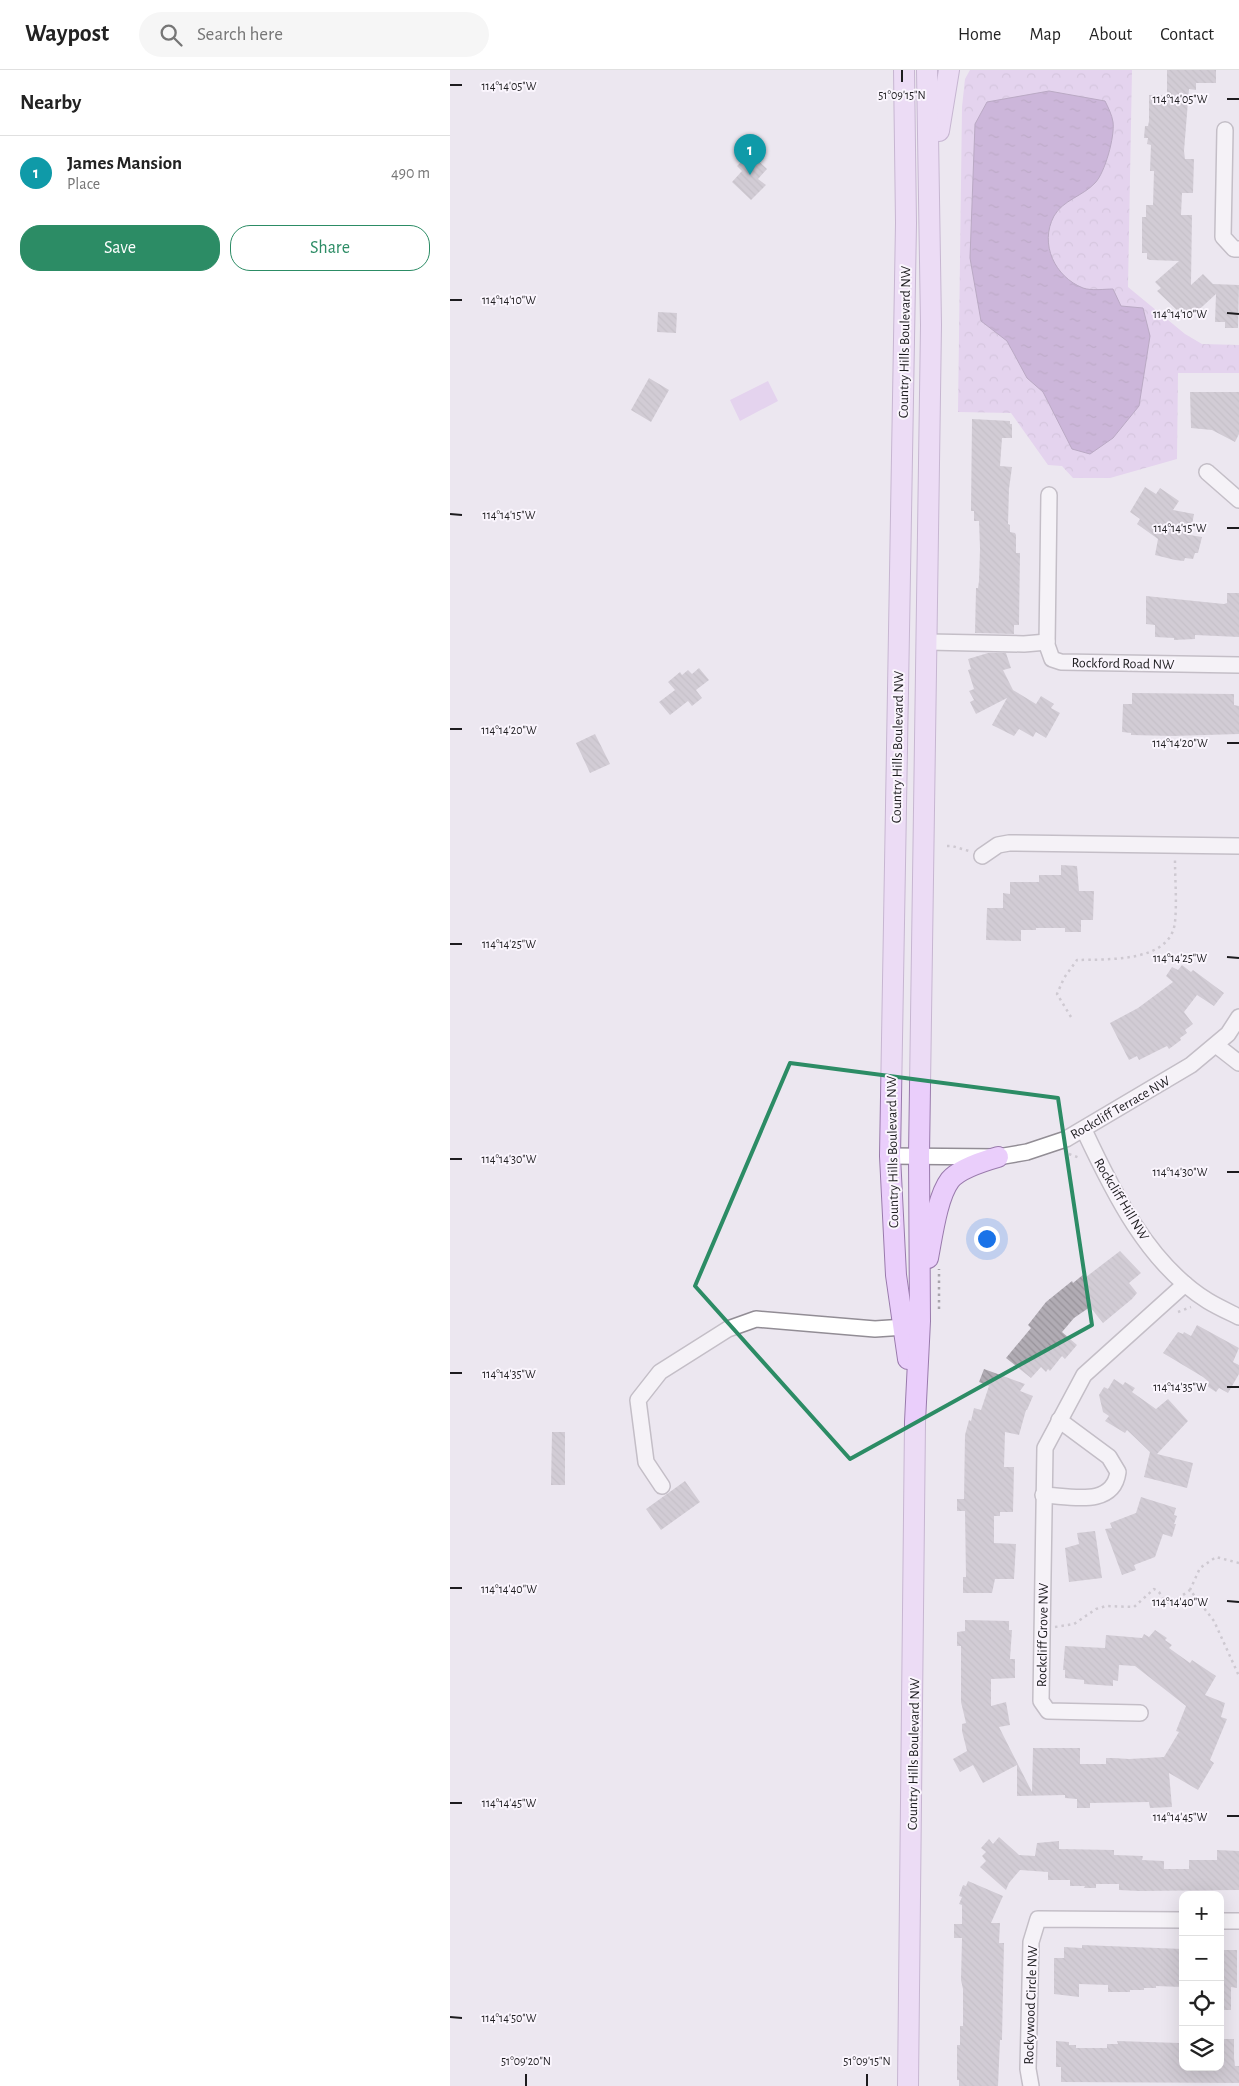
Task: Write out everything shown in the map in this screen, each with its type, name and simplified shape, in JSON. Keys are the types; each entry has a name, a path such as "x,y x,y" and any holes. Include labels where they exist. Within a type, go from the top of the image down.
{"main road":[{"name":"Country Hills Boulevard NW","path":"904,70 906,223 890,1156 896,1275 915,1317"},
{"name":"Country Hills Boulevard NW","path":"908,2086 915,1317 928,642 931,324 928,70"},
{"path":"930,208 941,110 950,70"},
{"path":"915,1317 937,1210 950,1180 976,1164 998,1157"}],"street":[{"path":"1224,130 1223,237 1234,249 1239,249"},
{"path":"1207,472 1239,500"},
{"path":"928,642 1024,644 1047,642 1049,495"},
{"name":"Rockford Road NW","path":"1047,642 1050,656 1061,662 1239,665"},
{"path":"982,856 998,845 1009,843 1239,846"},
{"name":"Rockcliff Terrace NW","path":"890,1156 998,1157 1027,1152 1066,1139 1191,1065 1228,1034 1238,1021"},
{"path":"1216,1045 1239,1063"},
{"name":"Rockcliff Hill NW","path":"1084,1130 1133,1222 1167,1266 1186,1284 1208,1300 1239,1317"},
{"name":"Rockcliff Grove NW","path":"1140,1713 1048,1711 1041,1701 1043,1495 1046,1448 1084,1375 1186,1284"},
{"path":"662,1486 646,1462 638,1400 660,1372 728,1329 756,1319 875,1329 915,1317"},
{"path":"1043,1495 1100,1497 1110,1492 1117,1482 1118,1472 1109,1457 1059,1420"},
{"name":"Rockywood Circle NW","path":"1031,2086 1028,2069 1031,1942 1038,1919 1179,1920"},
{"path":"1224,1921 1239,1921"}],"path":[{"path":"947,846 982,856"},
{"path":"1071,1018 1057,994 1064,978 1077,960 1141,956 1153,952 1171,934 1175,923 1175,846"},
{"path":"1066,1155 1076,1156 1085,1162"},
{"path":"939,1262 939,1311"},
{"path":"1042,1628 1074,1624 1096,1608 1106,1606 1134,1607 1154,1589 1159,1592 1166,1603 1173,1602 1190,1590 1200,1568 1216,1557 1239,1563"},
{"path":"1190,1590 1214,1622 1239,1676"}],"highlighted area":[{"path":"790,1063 1058,1098 1092,1325 850,1459 695,1286"}],"green space":[{"path":"970,70 1132,70 1128,287 1185,334 1202,344 1239,345 1239,373 1178,373 1177,459 1110,478 1073,478 1062,466 1048,465 1011,413 958,412 962,107 965,79"},
{"path":"768,381 778,401 740,421 730,400"}],"water":[{"path":"1049,91 1105,101 1113,122 1108,154 1099,178 1090,187 1063,206 1054,216 1048,238 1052,258 1058,268 1073,283 1086,289 1113,289 1121,306 1143,308 1150,336 1139,406 1113,438 1090,454 1072,449 1043,392 1027,378 1007,341 981,321 970,258 975,124 987,102"}],"building":[{"path":"1167,70 1216,70 1216,83 1196,83 1196,90 1189,89 1184,151 1185,159 1194,159 1193,193 1182,193 1181,215 1192,215 1191,285 1203,274 1213,284 1239,285 1238,328 1225,328 1225,322 1215,322 1216,294 1191,317 1185,311 1181,314 1157,291 1161,288 1155,282 1179,261 1150,260 1147,259 1147,253 1142,253 1142,217 1146,217 1146,205 1153,205 1154,171 1150,171 1151,145 1147,144 1148,138 1144,138 1145,126 1148,126 1149,121 1149,95 1167,95"},
{"path":"750,153 767,169 758,179 766,185 751,200 732,182 742,171 737,166"},
{"path":"658,312 677,313 676,333 657,332"},
{"path":"649,378 669,390 651,422 631,410"},
{"path":"1190,392 1239,392 1239,434 1235,442 1212,430 1191,428"},
{"path":"972,419 1010,421 1010,424 1012,424 1012,438 1002,438 1000,466 1012,467 1008,524 1010,525 1010,532 1016,535 1016,553 1020,553 1019,625 1014,625 1014,634 975,633 976,588 978,588 979,581 980,549 979,521 974,521 974,511 971,511"},
{"path":"1145,487 1156,494 1160,488 1179,501 1173,510 1194,514 1190,535 1202,537 1198,553 1195,553 1193,559 1185,558 1184,561 1155,555 1158,539 1137,524 1140,519 1130,512"},
{"path":"1227,593 1239,593 1239,637 1195,635 1195,639 1174,640 1174,638 1155,637 1155,625 1146,624 1146,596 1224,604 1227,603"},
{"path":"988,653 1006,653 1011,668 1003,670 1013,690 1036,704 1041,696 1054,704 1051,708 1060,713 1046,738 1036,732 1033,737 1019,729 1014,736 992,725 1007,698 976,714 970,702 974,700 969,691 974,689 968,670 971,669 968,659"},
{"path":"699,668 709,680 696,690 702,698 692,706 688,701 670,715 659,702 675,690 668,682 680,672 682,675 688,670 692,674"},
{"path":"1132,693 1234,694 1234,705 1239,706 1239,734 1173,736 1131,735 1131,733 1122,732 1123,704 1132,704"},
{"path":"595,734 610,764 590,773 576,743"},
{"path":"1061,865 1077,866 1079,891 1094,891 1093,920 1081,920 1081,932 1065,932 1065,928 1036,928 1036,930 1021,930 1021,941 986,940 987,908 1003,908 1003,893 1010,894 1010,882 1039,882 1039,875 1061,875"},
{"path":"1182,965 1191,972 1193,970 1224,993 1214,1006 1197,995 1184,1012 1193,1024 1185,1030 1187,1033 1180,1038 1181,1040 1169,1049 1167,1046 1139,1060 1137,1056 1129,1060 1110,1023 1138,1008 1173,982 1166,976 1172,967 1178,970"},
{"path":"1120,1251 1141,1273 1129,1283 1137,1293 1132,1299 1103,1323 1090,1307 1074,1318 1062,1332 1077,1345 1065,1359 1062,1356 1050,1371 1048,1369 1046,1372 1041,1367 1031,1378 1006,1358 1031,1328 1028,1325 1046,1302 1072,1281 1073,1283 1084,1274 1086,1277"},
{"path":"1197,1325 1239,1348 1233,1362 1239,1365 1239,1374 1228,1393 1219,1388 1216,1392 1207,1386 1209,1382 1203,1377 1163,1353 1178,1332 1183,1334 1184,1332 1191,1336"},
{"path":"984,1369 1025,1384 1020,1391 1033,1396 1026,1410 1019,1435 1005,1432 1004,1467 1014,1467 1013,1512 1000,1512 1000,1516 994,1516 994,1543 1016,1544 1014,1579 995,1579 992,1593 963,1593 963,1577 966,1577 965,1511 957,1511 957,1499 964,1499 965,1435 969,1420 971,1421 974,1408 981,1410 989,1386 979,1382"},
{"path":"1114,1379 1123,1385 1125,1382 1135,1388 1132,1392 1156,1409 1168,1399 1188,1421 1157,1454 1193,1463 1187,1488 1144,1477 1150,1452 1127,1430 1125,1433 1105,1421 1109,1416 1103,1412 1099,1395 1104,1387 1108,1389"},
{"path":"552,1432 565,1432 565,1485 551,1485"},
{"path":"685,1481 700,1502 661,1530 646,1509"},
{"path":"1141,1497 1176,1508 1174,1515 1177,1516 1174,1524 1176,1524 1172,1537 1163,1534 1155,1557 1134,1565 1136,1570 1122,1575 1105,1529 1112,1528 1110,1523 1136,1513"},
{"path":"1095,1531 1102,1578 1069,1582 1065,1548 1079,1544 1077,1533"},
{"path":"965,1620 1009,1621 1009,1630 1012,1630 1010,1659 1015,1659 1015,1678 991,1679 991,1706 1006,1702 1010,1725 999,1727 1032,1792 1033,1748 1080,1748 1080,1764 1106,1764 1106,1758 1164,1757 1179,1732 1176,1731 1186,1706 1135,1666 1119,1665 1118,1681 1113,1680 1113,1686 1084,1684 1084,1680 1065,1678 1065,1670 1063,1670 1065,1646 1105,1648 1106,1635 1142,1638 1144,1634 1149,1637 1155,1630 1167,1638 1165,1640 1172,1645 1169,1648 1190,1663 1192,1660 1216,1676 1205,1695 1225,1703 1221,1717 1227,1719 1210,1760 1214,1763 1198,1790 1169,1773 1172,1807 1150,1808 1149,1802 1090,1803 1090,1808 1077,1808 1077,1799 1065,1798 1065,1795 1017,1796 1017,1765 983,1783 973,1765 960,1772 953,1759 967,1751 962,1731 962,1724 966,1723 961,1702 961,1646 957,1646 957,1632 965,1631"},
{"path":"999,1837 1019,1855 1035,1856 1037,1843 1059,1841 1059,1849 1114,1850 1114,1855 1143,1856 1142,1860 1164,1861 1164,1869 1189,1869 1189,1860 1217,1860 1217,1850 1239,1851 1239,1890 1119,1890 1119,1884 1096,1884 1096,1888 1084,1888 1085,1886 1070,1886 1070,1880 1048,1880 1048,1872 1020,1870 1009,1883 1006,1890 980,1867 986,1861 982,1856 986,1852 981,1848 989,1839 993,1844"},
{"path":"968,1881 1003,1896 991,1923 1000,1923 999,1943 1004,1943 1002,2040 1000,2040 998,2086 959,2086 959,2080 957,2080 957,2045 960,2045 960,2026 963,2026 963,1989 961,1980 962,1938 954,1938 954,1924 962,1924 962,1905 959,1904 962,1897 959,1896 963,1885 966,1886"},
{"path":"1082,1945 1179,1949 1179,1987 1156,1986 1156,1988 1144,1988 1144,1990 1130,1990 1130,1992 1108,1992 1108,1985 1079,1984 1079,1997 1054,1994 1054,1958 1064,1958 1064,1947 1082,1948"},
{"path":"1224,1950 1237,1950 1237,1988 1231,1987 1231,2010 1224,2010"},
{"path":"1224,2039 1234,2039 1234,2058 1235,2066 1239,2066 1239,2083 1061,2082 1061,2067 1056,2067 1056,2041 1069,2042 1069,2045 1076,2045 1076,2048 1107,2048 1107,2044 1118,2044 1117,2041 1179,2043 1179,2071 1224,2071"}],"place":[{"name":"James Mansion","path":"750,175"}]}
